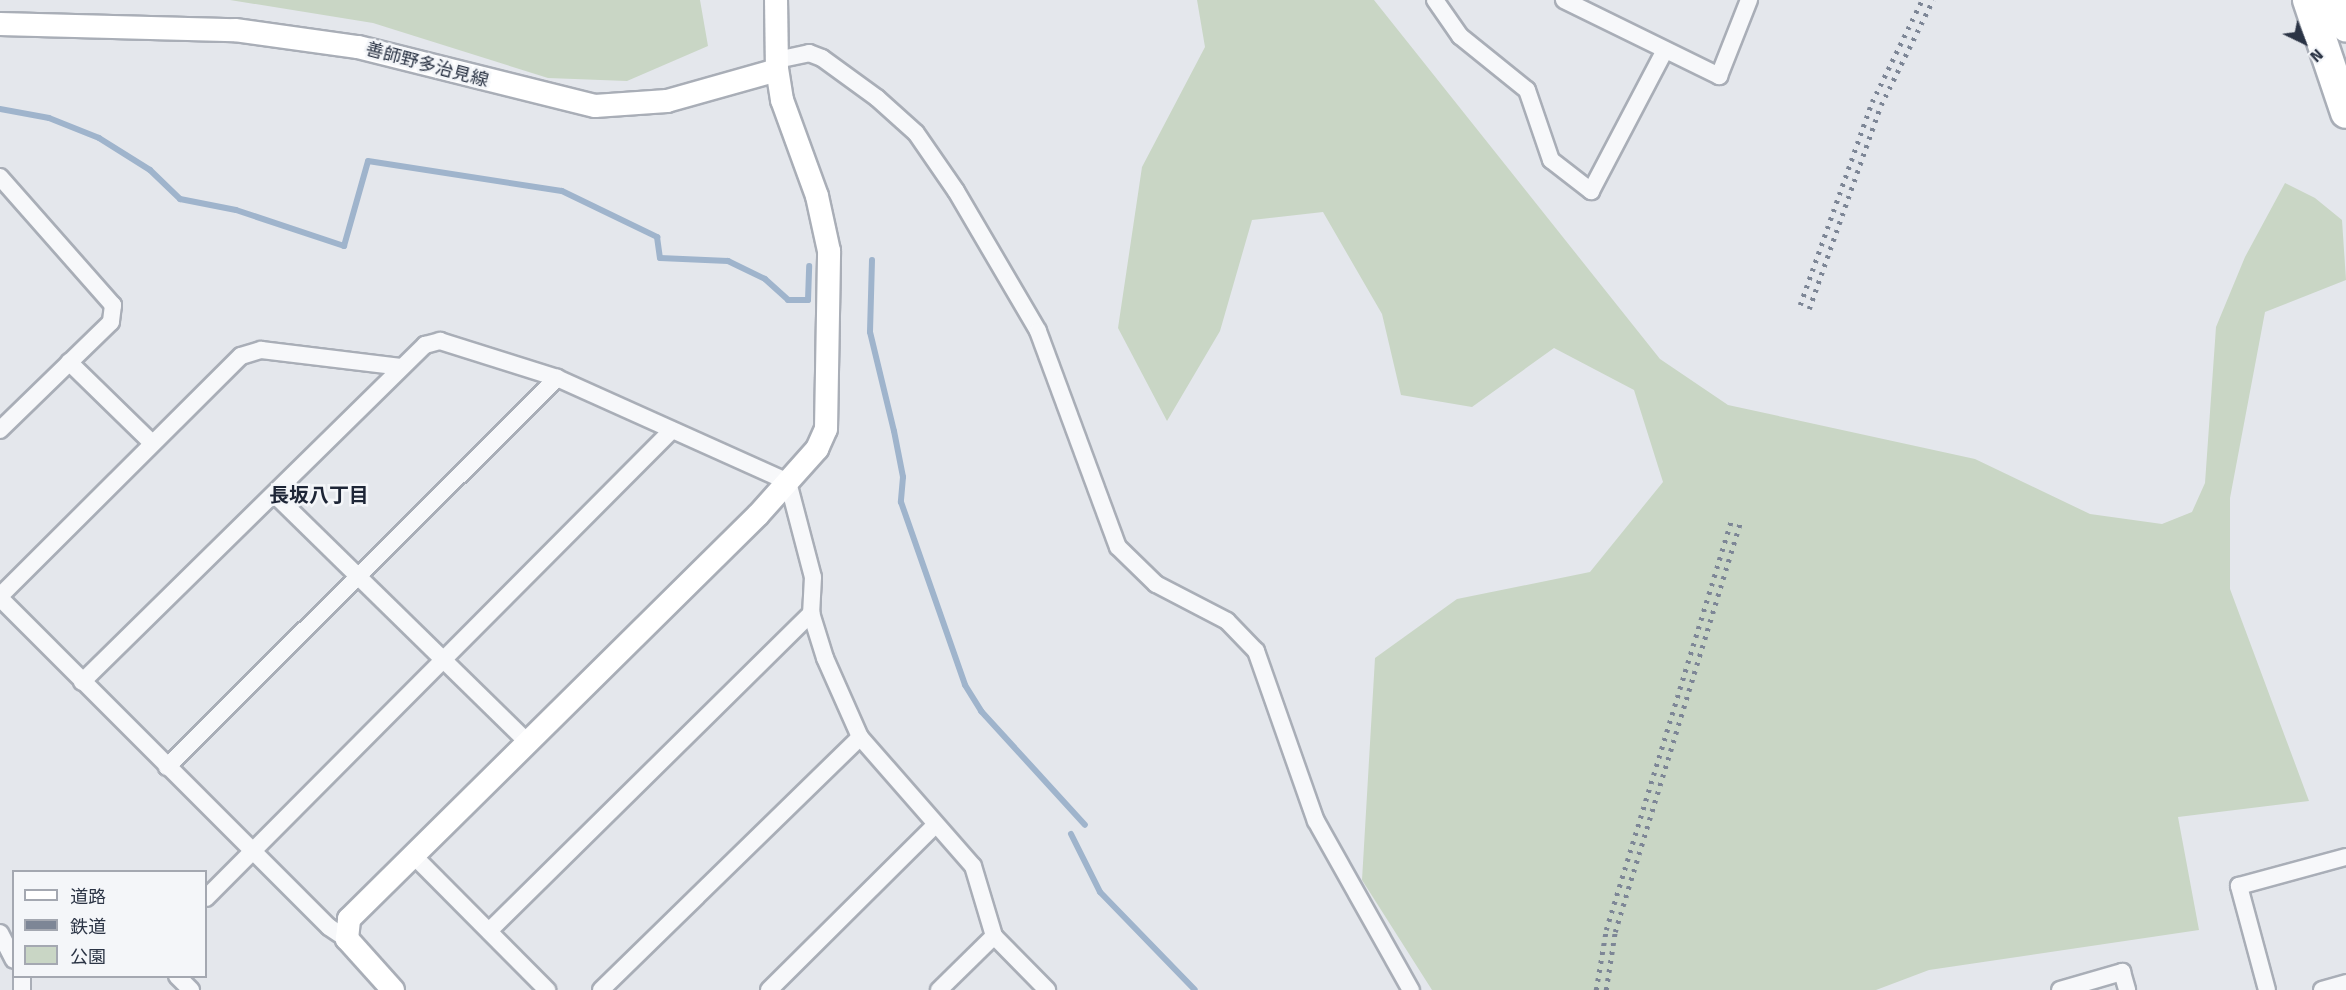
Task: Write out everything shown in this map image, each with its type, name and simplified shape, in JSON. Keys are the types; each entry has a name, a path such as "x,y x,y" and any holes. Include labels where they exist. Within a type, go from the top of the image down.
{"highway":[{"path":"2308,0 2346,113"}],"street":[{"path":"347,939 349,919 788,482 816,449 826,429 830,278 822,215 782,100 777,65 776,0"},
{"path":"1436,0 1460,36 1527,90 1551,160 1591,191 1665,50"},
{"path":"1564,0 1719,76 1749,0"},
{"name":"善師野多治見線","path":"0,24 235,30 358,47 539,96 595,106 667,101 777,65"},
{"path":"777,65 808,53 822,58 877,98 916,133 956,191 1038,331 1118,547 1156,584 1227,621 1256,651 1316,822 1411,990"},
{"path":"0,177 113,305 111,322 0,430"},
{"path":"82,682 425,345 440,341 557,378 788,482"},
{"path":"393,990 347,939 329,927 82,682 0,597 241,356 261,350 401,367"},
{"path":"69,362 152,443"},
{"path":"167,767 360,578 557,378"},
{"path":"207,897 255,852 672,430"},
{"path":"788,482 813,577 811,613 825,658 860,737 973,866 994,936 1047,990"},
{"path":"274,494 526,741"},
{"path":"489,931 811,613"},
{"path":"601,990 860,737"},
{"path":"770,990 935,825"},
{"path":"412,854 547,990"},
{"path":"2267,990 2239,886 2346,857"},
{"path":"0,933 12,956"},
{"path":"939,990 994,936"},
{"path":"2060,990 2122,972 2127,990"},
{"path":"179,978 191,990"},
{"path":"2322,990 2346,983"}],"green space":[{"path":"230,0 700,0 708,46 627,81 548,78 373,23"},
{"path":"1197,0 1374,0 1660,359 1728,405 1975,459 2090,514 2162,524 2192,512 2205,483 2216,327 2245,257 2285,183 2315,198 2342,220 2346,280 2265,312 2230,498 2230,589 2309,801 2178,817 2199,930 1929,970 1876,990 1432,990 1362,880 1375,658 1457,599 1590,572 1663,482 1634,390 1554,348 1472,407 1401,395 1382,314 1323,212 1252,220 1220,331 1167,421 1118,328 1142,167 1205,47"}],"waterway":[{"path":"0,109 49,118 99,138 150,170 180,199 236,210 344,246 368,161 562,191 657,237 660,258 728,261 765,279 788,300 808,300 809,266"},
{"path":"872,260 870,332 903,477 901,502 965,685 981,711 1085,825"},
{"path":"1071,834 1100,892 1195,990"}],"railway":[{"path":"1800,305 1872,102 1922,0"},
{"path":"1809,309 1881,105 1933,0"},
{"path":"1596,990 1606,930 1731,522"},
{"path":"1606,990 1615,932 1740,524"}],"district":[{"name":"長坂八丁目","path":"319,495"}]}
